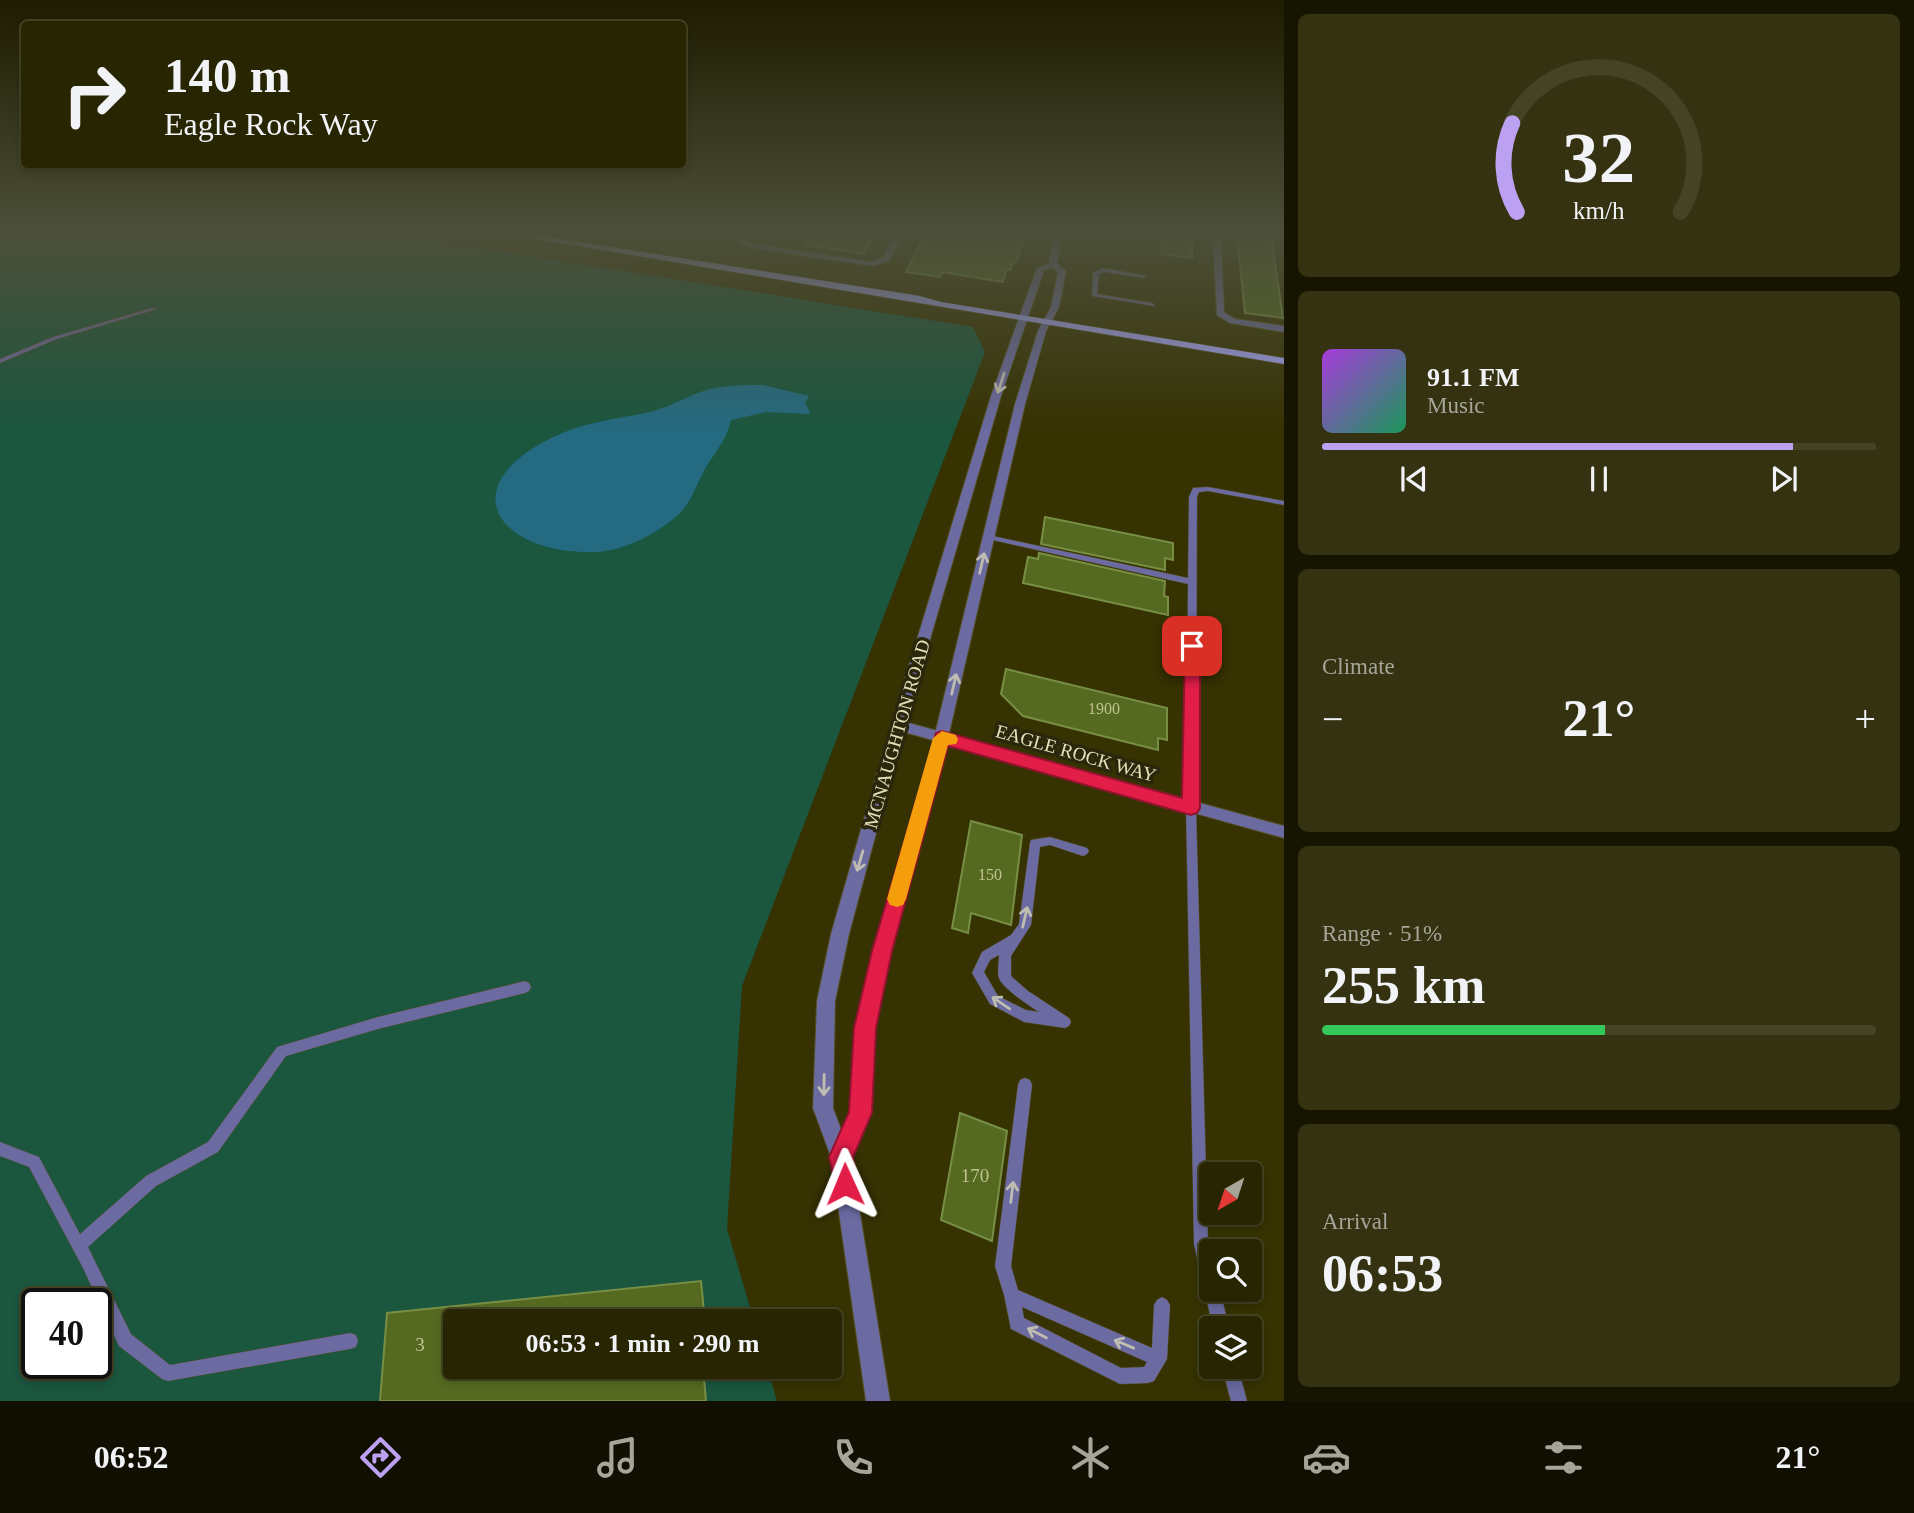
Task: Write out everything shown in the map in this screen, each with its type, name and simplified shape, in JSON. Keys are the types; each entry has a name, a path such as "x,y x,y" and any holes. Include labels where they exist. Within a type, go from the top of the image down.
{"main road":[{"path":"924,300 939,305 1048,318 1284,361"},
{"path":"1048,318 1284,350"}],"street":[{"name":"MCNAUGHTON ROAD","path":"878,1401 841,1157 823,1108 826,1001 840,934 898,725 996,396 1029,300"},
{"name":"MCNAUGHTON ROAD","path":"841,1157 860,1113 865,1028 882,951 942,738 1020,404 1056,300"},
{"path":"1220,300 1220,313 1233,321 1284,329"},
{"name":"EAGLE ROCK WAY","path":"898,725 1284,832"}],"lane":[{"path":"1125,300 1152,305"},
{"path":"0,361 55,338 154,309"},
{"path":"1201,1239 1191,808 1193,502 1196,490 1208,489 1284,503"},
{"path":"988,537 1192,582"},
{"path":"1013,940 986,956 978,973 993,1000 1024,1016 1065,1022 1024,995 1005,978 1005,955 1025,925 1035,843 1050,841 1083,851"},
{"path":"79,1245 151,1181 213,1147 282,1051 378,1023 525,987"},
{"path":"1025,1085 1003,1266 1017,1323 1120,1376 1148,1375 1160,1359 1162,1305"},
{"path":"0,1149 34,1162 79,1245 125,1340 168,1373 350,1341"},
{"path":"1012,1295 1160,1359"},
{"path":"1233,1379 1238,1401"}],"green space":[{"path":"0,300 807,300 973,327 985,352 742,986 727,1229 750,1309 443,1309 443,1379 771,1379 777,1401 0,1401"}],"water":[{"path":"763,385 809,396 805,403 809,414 766,412 731,420 723,441 686,506 668,523 638,541 606,551 562,550 534,542 513,530 499,515 496,497 502,477 521,457 553,437 589,424 658,410 710,389"}],"building":[{"path":"1244,300 1280,300 1283,318 1245,313"},
{"path":"1045,517 1173,543 1173,560 1165,558 1165,570 1041,544"},
{"path":"1039,553 1165,581 1164,596 1168,597 1168,615 1023,583 1028,557 1038,559"},
{"path":"1006,669 1167,708 1167,740 1158,738 1158,750 1023,716 1001,694"},
{"path":"971,821 1022,835 1011,925 971,913 968,933 952,928"},
{"path":"960,1113 1007,1131 992,1241 941,1220"},
{"path":"701,1281 704,1309 443,1309 443,1379 704,1379 706,1401 380,1401 387,1313"}],"slow traffic":[{"path":"897,899 942,738 950,740"}],"route":[{"path":"845,1184 841,1157 860,1113 865,1028 882,951 942,738 1191,808 1192,646"}]}
